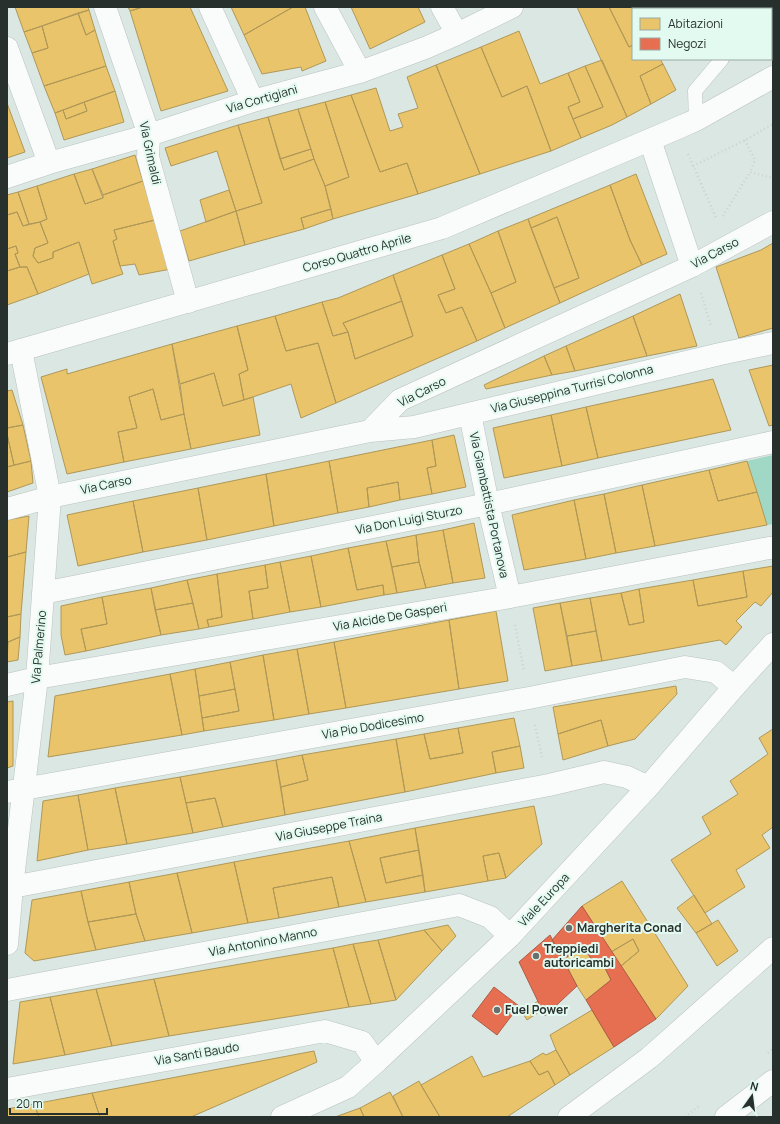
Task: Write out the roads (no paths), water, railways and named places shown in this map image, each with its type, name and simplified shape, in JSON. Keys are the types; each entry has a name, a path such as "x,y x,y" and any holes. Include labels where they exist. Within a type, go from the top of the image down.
{"street":[{"name":"Via Grimaldi","path":"105,7 149,135 148,157 188,302"},
{"path":"210,7 253,101"},
{"path":"325,7 360,72"},
{"path":"442,7 457,34"},
{"name":"Via Cortigiani","path":"7,177 49,163 149,135 253,101 360,72 425,48 512,7"},
{"path":"7,48 49,163"},
{"name":"Corso Quattro Aprile","path":"14,352 442,228 688,124 773,77"},
{"path":"650,140 692,266"},
{"name":"Via Carso","path":"7,509 50,497 370,431 400,400 692,266 773,222"},
{"name":"Via Giuseppina Turrisi Colonna","path":"370,431 414,427 720,354 773,343"},
{"name":"Via Palmerino","path":"7,944 9,888 16,790 37,678 50,497 14,352"},
{"name":"Via Giambattista Portanova","path":"470,414 488,504 510,597"},
{"name":"Via Don Luigi Sturzo","path":"43,593 488,504 773,442"},
{"name":"Via Alcide De Gasperi","path":"7,685 37,678 510,597 773,548"},
{"name":"Viale Europa","path":"282,1117 348,1087 510,936 648,787 734,686 773,644"},
{"name":"Via Pio Dodicesimo","path":"16,790 529,698 685,667 716,672 734,686"},
{"name":"Via Giuseppe Traina","path":"9,888 549,785 604,772 627,777 648,787"},
{"name":"Via Antonino Manno","path":"7,990 459,905 490,917 510,936"},
{"path":"569,1117 649,1058 773,948"},
{"name":"Via Santi Baudo","path":"7,1089 325,1031 362,1042 376,1062"},
{"path":"726,1117 773,1081"}],"lane":[{"path":"688,124 695,91 721,60"}],"place":[{"name":"Margherita Conad","path":"569,928"},
{"name":"Treppiedi autoricambi","path":"536,956"},
{"name":"Fuel Power","path":"497,1010"}]}
